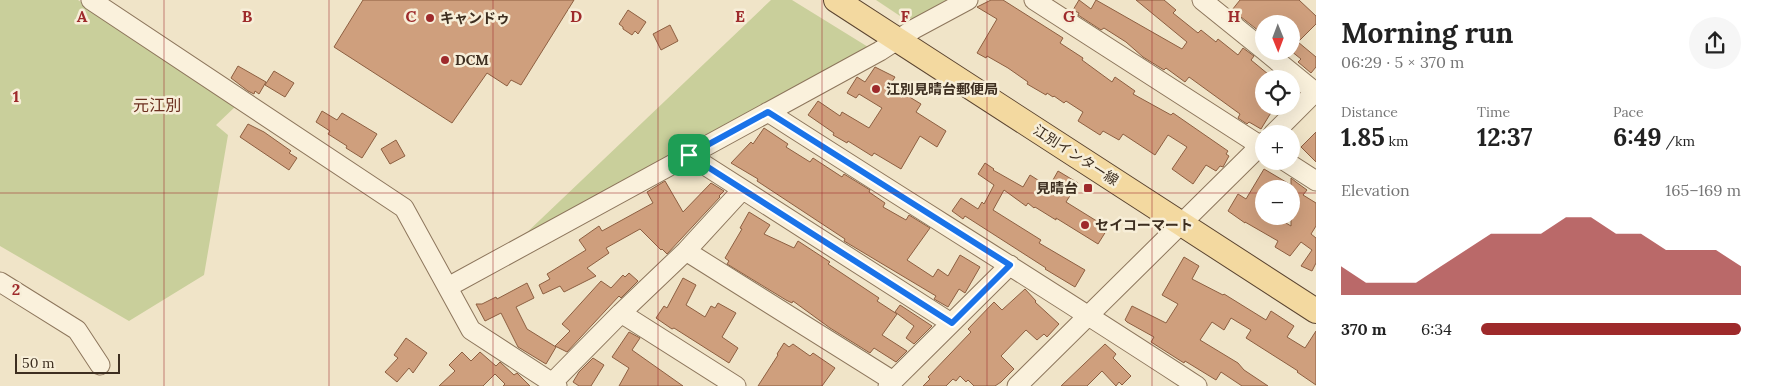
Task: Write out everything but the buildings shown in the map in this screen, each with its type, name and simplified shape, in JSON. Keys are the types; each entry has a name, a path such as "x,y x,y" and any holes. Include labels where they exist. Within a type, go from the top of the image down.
{"main road":[{"name":"江別インター線","path":"836,0 1316,311"}],"street":[{"path":"91,0 404,208 472,330 553,385 621,313 686,251 742,190"},
{"path":"448,287 968,0"},
{"path":"1034,0 1255,136"},
{"path":"1202,0 1255,44"},
{"path":"1275,60 1316,92 1282,125"},
{"path":"768,112 1089,315 1175,381 1197,386"},
{"path":"1017,386 1255,152"},
{"path":"689,155 952,323"},
{"path":"1299,170 1316,181"},
{"path":"686,251 890,384 1010,265"},
{"path":"0,282 77,330 100,364"},
{"path":"621,313 736,386"}],"green space":[{"path":"0,0 78,0 237,105 216,125 228,135 204,275 129,321 0,246"},
{"path":"771,0 792,0 873,50 520,239"},
{"path":"876,0 955,0 918,19 903,18"}],"place":[{"name":"キャンドゥ","path":"430,18"},
{"name":"DCM","path":"445,60"},
{"name":"江別見晴台郵便局","path":"876,89"},
{"name":"見晴台","path":"1088,188"},
{"name":"セイコーマート","path":"1085,225"}],"district":[{"name":"元江別","path":"157,105"}],"route":[{"path":"768,112 1010,265 952,323 689,155 768,112"}]}
